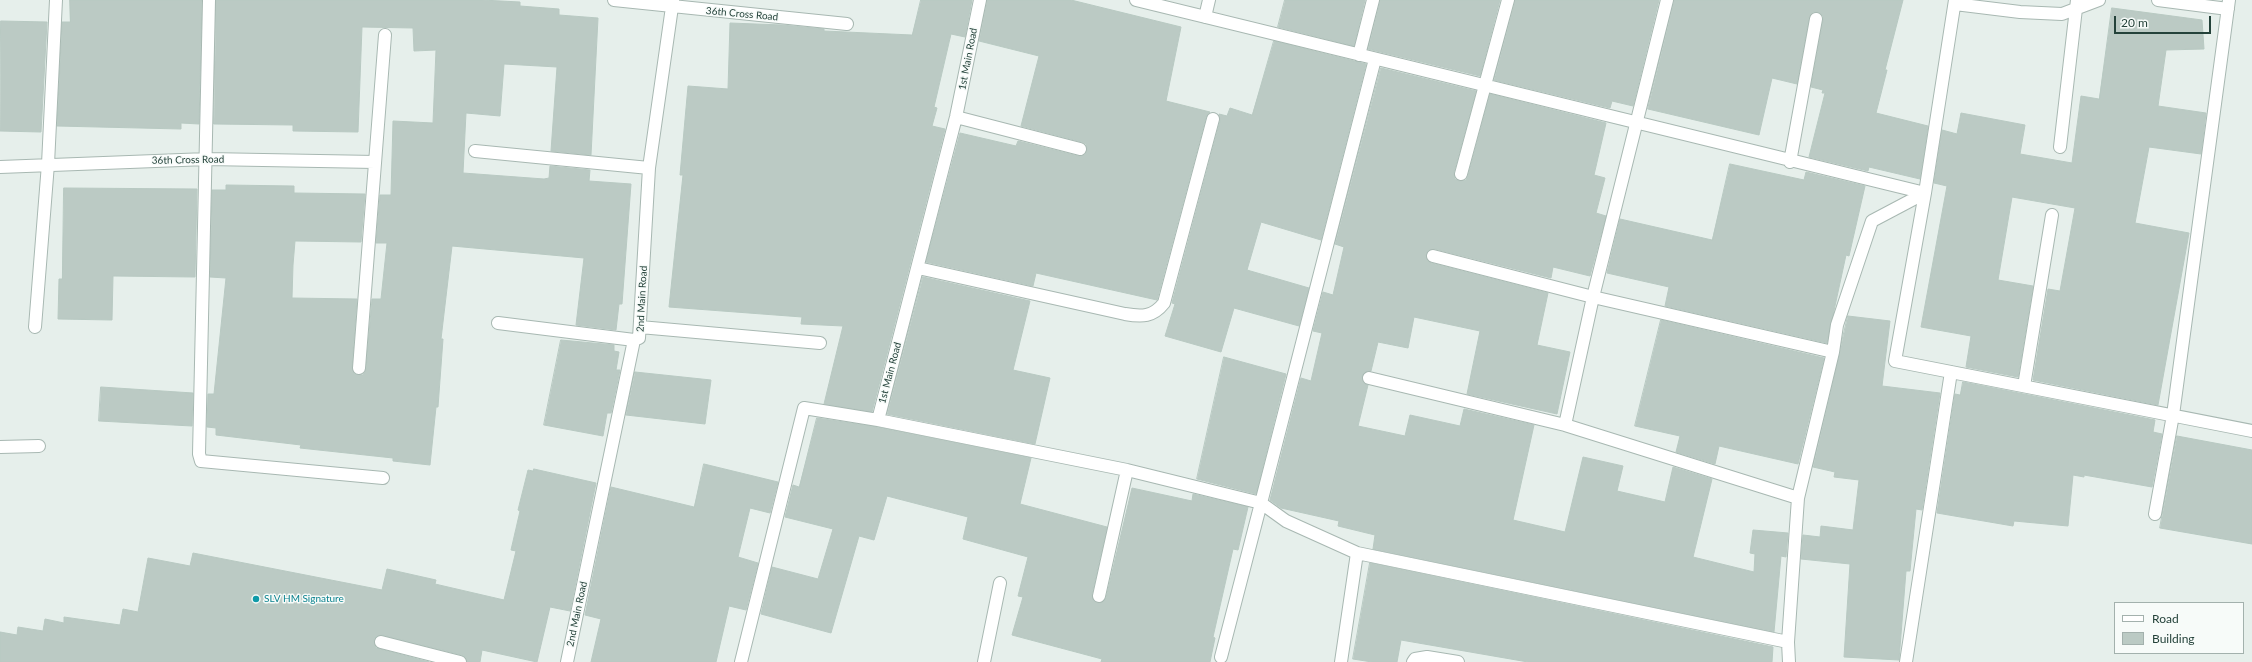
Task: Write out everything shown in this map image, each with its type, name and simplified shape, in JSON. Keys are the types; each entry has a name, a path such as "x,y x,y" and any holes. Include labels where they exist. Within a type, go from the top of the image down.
{"street":[{"path":"35,327 48,164 56,0"},
{"path":"209,0 207,159 199,454 201,461 383,478"},
{"name":"36th Cross Road","path":"614,0 672,4 847,24"},
{"name":"1st Main Road","path":"878,420 956,117 980,0"},
{"path":"1136,0 1375,60 1637,122 1790,162 1925,193"},
{"path":"1205,17 1209,0"},
{"path":"1359,55 1373,0"},
{"path":"1461,174 1508,0"},
{"path":"1566,425 1593,297 1667,0"},
{"path":"2100,0 2077,5 2062,14 2020,12 1955,2 1925,193 1895,361 2252,431"},
{"path":"2155,514 2173,415 2228,5 2158,0"},
{"name":"2nd Main Road","path":"567,662 634,340 639,338 649,168 672,4"},
{"path":"2060,146 2077,5"},
{"path":"1790,162 1816,19"},
{"path":"359,368 385,35"},
{"path":"1221,657 1375,60"},
{"path":"956,117 1080,149"},
{"path":"918,268 1125,314 1148,315 1157,311 1164,303 1213,119"},
{"path":"475,151 649,168"},
{"name":"36th Cross Road","path":"0,168 48,164 207,159 375,162"},
{"path":"1789,662 1788,642 1798,498 1833,352 1837,325 1872,221 1925,193"},
{"path":"2024,386 2052,215"},
{"path":"1434,256 1593,297 1833,352"},
{"path":"498,323 634,340"},
{"path":"640,327 820,343"},
{"path":"1906,662 1951,372"},
{"path":"1368,378 1566,425 1798,498"},
{"path":"741,662 804,408 878,420 1127,470 1261,503 1286,521 1357,553 1788,642"},
{"path":"0,447 39,446"},
{"path":"1099,596 1127,470"},
{"path":"1341,662 1357,553"},
{"path":"984,662 1000,582"},
{"path":"381,642 460,662"},
{"path":"1413,662 1415,659 1427,657 1458,662"}],"building":[{"path":"70,0 202,0 199,124 181,123 181,129 57,126 62,22 70,22"},
{"path":"216,0 482,0 520,2 520,6 559,9 559,15 598,18 591,155 551,151 557,67 504,64 500,116 466,113 463,173 544,179 549,178 550,166 590,170 589,181 631,184 622,304 619,304 616,330 576,325 584,258 452,246 441,339 443,339 438,407 436,407 430,465 393,461 393,458 300,448 301,445 216,435 216,428 207,427 208,394 214,394 226,278 210,277 212,190 226,190 226,185 294,186 294,193 365,194 361,242 295,241 292,298 357,299 352,368 355,374 363,375 366,369 372,299 381,299 387,243 376,243 380,195 391,195 393,121 433,123 436,50 414,51 413,28 362,27 358,132 293,131 293,125 214,124"},
{"path":"921,0 972,0 965,37 951,34 934,107 937,108 932,126 945,129 872,412 824,404 843,326 801,324 802,317 669,307 683,175 680,175 688,86 728,89 730,23 782,25 824,29 824,31 912,35"},
{"path":"987,0 1071,0 1181,27 1166,101 1210,112 1206,117 1157,300 1036,273 1033,286 926,262 960,133 1016,146 1018,141 1078,156 1085,154 1087,150 1086,144 1082,142 1021,126 1039,56 979,41"},
{"path":"1285,0 1365,0 1354,46 1278,27"},
{"path":"1380,0 1500,0 1480,76 1368,49"},
{"path":"1515,0 1659,0 1633,106 1612,101 1610,108 1494,80"},
{"path":"1674,0 1903,0 1885,70 1887,70 1876,113 1928,126 1920,179 1869,167 1868,171 1809,157 1825,93 1822,93 1823,90 1811,87 1823,20 1823,16 1818,12 1813,12 1809,18 1797,84 1772,78 1759,135 1648,109"},
{"path":"2112,8 2202,20 2204,49 2166,50 2158,106 2206,113 2201,154 2149,147 2135,223 2189,233 2158,405 2033,380 2048,289 2060,291 2075,208 2012,197 1998,280 2033,286 2018,377 1966,367 1971,336 1921,327 1947,186 1934,183 1942,130 1957,134 1961,113 2025,125 2020,154 2072,163 2081,96 2099,99"},
{"path":"1,21 47,22 41,132 0,131"},
{"path":"1274,41 1366,64 1321,240 1261,222 1247,270 1309,288 1299,326 1234,308 1221,352 1165,336 1175,304 1172,303 1220,121 1219,114 1227,116 1230,108 1252,115"},
{"path":"1381,68 1476,91 1454,172 1455,179 1459,181 1466,180 1468,176 1490,94 1606,123 1594,175 1605,178 1596,213 1606,216 1590,276 1553,267 1551,278 1435,249 1428,251 1426,255 1428,261 1431,263 1548,293 1537,345 1570,352 1557,414 1467,394 1480,331 1414,317 1408,348 1378,342 1371,371 1364,373 1362,377 1364,383 1368,385 1358,426 1405,436 1410,415 1460,426 1464,409 1534,425 1513,520 1565,532 1583,457 1623,466 1617,491 1665,502 1673,467 1712,479 1693,557 1754,572 1755,554 1750,553 1753,530 1788,533 1786,557 1781,556 1774,632 1373,549 1375,535 1338,526 1339,521 1281,508 1270,500 1301,378 1311,381 1322,333 1313,331 1323,292 1333,295 1344,247 1335,244"},
{"path":"1730,164 1804,180 1806,172 1865,186 1849,256 1846,255 1827,343 1665,306 1669,287 1607,273 1620,219 1712,240"},
{"path":"64,188 197,189 195,277 113,276 112,320 58,319 59,279 62,279"},
{"path":"923,277 1030,301 1013,370 1050,378 1035,444 887,414"},
{"path":"1848,316 1890,321 1882,386 1940,393 1922,510 1916,509 1910,571 1906,571 1899,660 1844,657 1850,564 1801,559 1803,535 1820,537 1821,526 1853,530 1859,480 1834,477 1835,472 1813,467"},
{"path":"1661,320 1824,358 1798,464 1719,446 1715,464 1676,452 1680,436 1635,426"},
{"path":"561,340 614,345 614,351 619,352 616,370 620,370 611,413 607,413 603,436 544,425"},
{"path":"1224,357 1286,374 1256,494 1197,479"},
{"path":"635,372 711,380 705,424 626,415"},
{"path":"1963,382 2155,420 2153,432 2162,434 2152,487 2084,475 2084,477 2073,475 2068,526 2014,521 2013,526 1937,513 1955,394 1960,395"},
{"path":"101,387 193,393 192,426 99,421"},
{"path":"817,418 877,427 1031,458 1020,504 1107,527 1092,594 1094,601 1098,603 1104,601 1106,598 1132,488 1192,501 1193,494 1248,507 1238,550 1233,549 1213,637 1215,638 1210,662 1101,662 1102,659 1012,635 1023,597 1018,596 1028,557 963,539 968,517 887,496 874,540 859,536 831,633 761,614 772,567 818,579 833,529 785,517 793,485 799,487"},
{"path":"2177,436 2252,450 2252,544 2160,528"},
{"path":"704,464 778,482 770,513 750,508 738,557 758,563 746,610 729,606 716,662 591,662 601,619 585,615 611,487 694,507"},
{"path":"534,469 596,483 570,611 550,607 537,662 482,650 480,662 467,662 465,657 462,655 382,635 376,637 374,640 376,648 429,662 0,662 0,632 17,635 18,627 43,631 45,619 64,623 64,617 120,625 123,609 138,612 148,558 190,566 193,553 382,590 387,569 436,580 435,584 504,600 516,551 511,550 520,511 518,510 528,470 533,471"},
{"path":"1370,563 1773,647 1772,662 1528,662 1401,640 1397,662 1372,662 1353,659"}],"place":[{"name":"SLV HM Signature","path":"256,599"}]}
